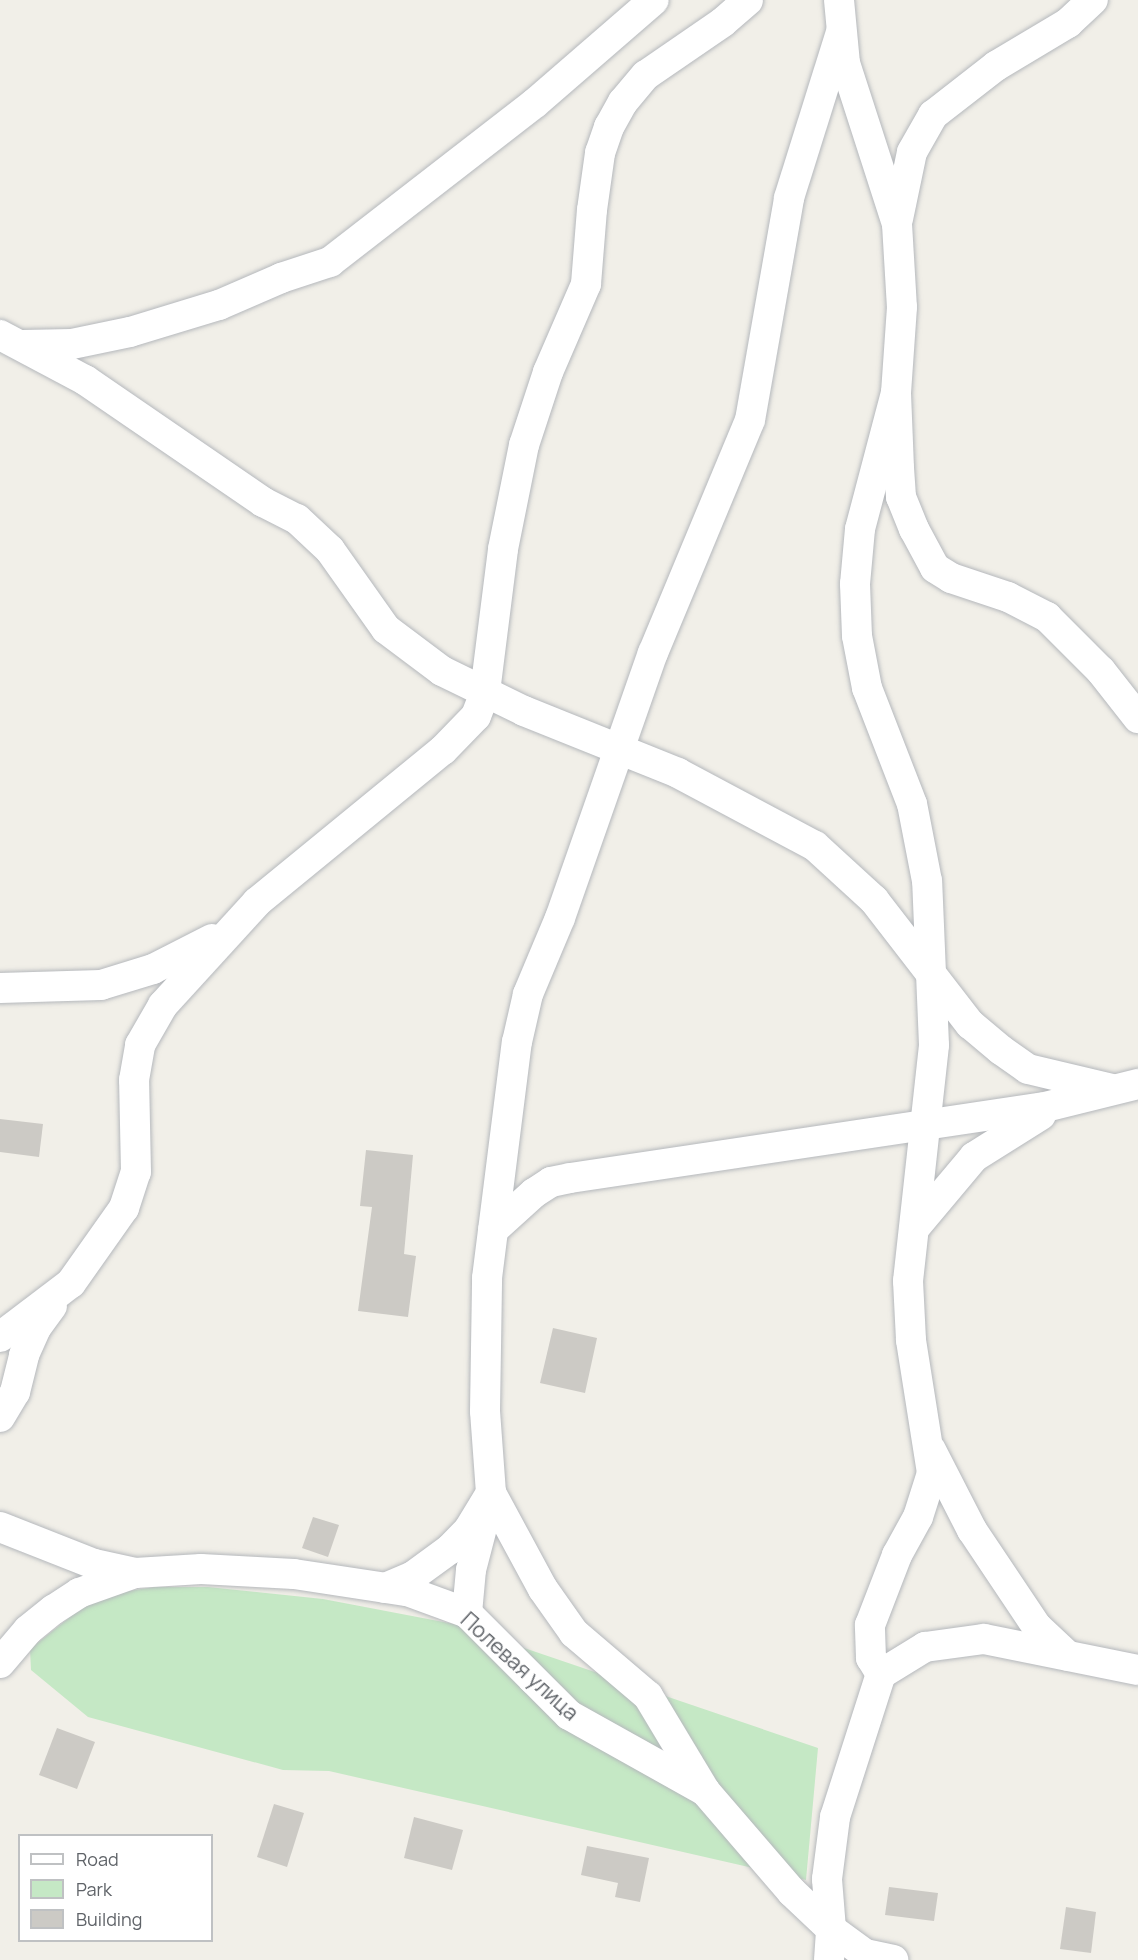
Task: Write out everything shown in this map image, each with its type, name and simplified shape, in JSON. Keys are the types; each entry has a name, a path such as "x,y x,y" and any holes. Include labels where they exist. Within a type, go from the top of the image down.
{"street":[{"path":"7,343 72,344 130,332 219,305 281,278 330,262 535,103 654,0"},
{"path":"0,1418 15,1392 24,1355 36,1328 124,1208 136,1172 134,1080 140,1046 163,1005 257,902 443,750 476,716 485,692 504,549 524,445 548,372 586,284 592,210 600,153 609,127 646,75 683,47 723,22 747,0"},
{"path":"839,0 845,63 867,140 897,224"},
{"path":"1093,0 1068,23 996,66 933,115 912,152 897,224 902,307 896,393 901,497 922,549 935,568 951,578 1008,597 1047,617 1101,671 1138,718"},
{"path":"466,1612 471,1569 491,1493 485,1411 487,1278 517,1042 528,994 560,918 617,748 750,420 789,198 841,32"},
{"path":"7,343 85,380 263,502 297,519 330,550 386,629 442,671 485,692 678,773 815,846 874,900 970,1024 1028,1069 1125,1087"},
{"path":"881,1674 872,1658 870,1625 897,1555 918,1517 932,1473 911,1340 911,1238 934,1045 927,881 920,836 900,766 867,688 857,636 855,584 860,530 896,393"},
{"path":"0,988 100,986 195,950 238,923"},
{"path":"493,1230 551,1182 926,1126 1067,1101 1125,1087"},
{"path":"911,1238 933,1201 974,1157 1067,1101"},
{"path":"0,1337 71,1282"},
{"path":"929,1445 972,1530 1037,1627 1068,1656"},
{"path":"385,1588 413,1576 450,1549 469,1529 491,1493"},
{"path":"491,1493 543,1589 574,1633 648,1696 705,1791"},
{"name":"Полевая улица","path":"0,1527 94,1564 135,1573"},
{"name":"Полевая улица","path":"0,1663 28,1630 53,1610 87,1589 135,1573 201,1569 294,1574 407,1591 466,1612 569,1715 705,1791 792,1892 831,1929 865,1954 893,1960"},
{"path":"829,1960 831,1929 826,1879 835,1817 881,1674 925,1647 984,1639 1138,1670"}],"green space":[{"path":"155,1587 208,1587 323,1599 454,1624 818,1748 806,1880 329,1771 283,1770 88,1717 31,1670 30,1649 84,1606 121,1592"}],"building":[{"path":"0,1119 43,1124 39,1157 0,1152"},
{"path":"366,1150 413,1155 404,1254 416,1256 408,1317 358,1311 372,1207 360,1206"},
{"path":"553,1328 597,1338 585,1393 540,1383"},
{"path":"313,1517 339,1525 328,1557 302,1548"},
{"path":"57,1728 95,1742 77,1789 39,1775"},
{"path":"274,1804 304,1813 287,1867 257,1857"},
{"path":"414,1817 463,1830 452,1870 404,1858"},
{"path":"587,1846 649,1858 640,1902 615,1897 618,1883 581,1875"},
{"path":"889,1887 938,1893 934,1921 885,1915"},
{"path":"1066,1907 1096,1912 1091,1953 1060,1949"}]}
